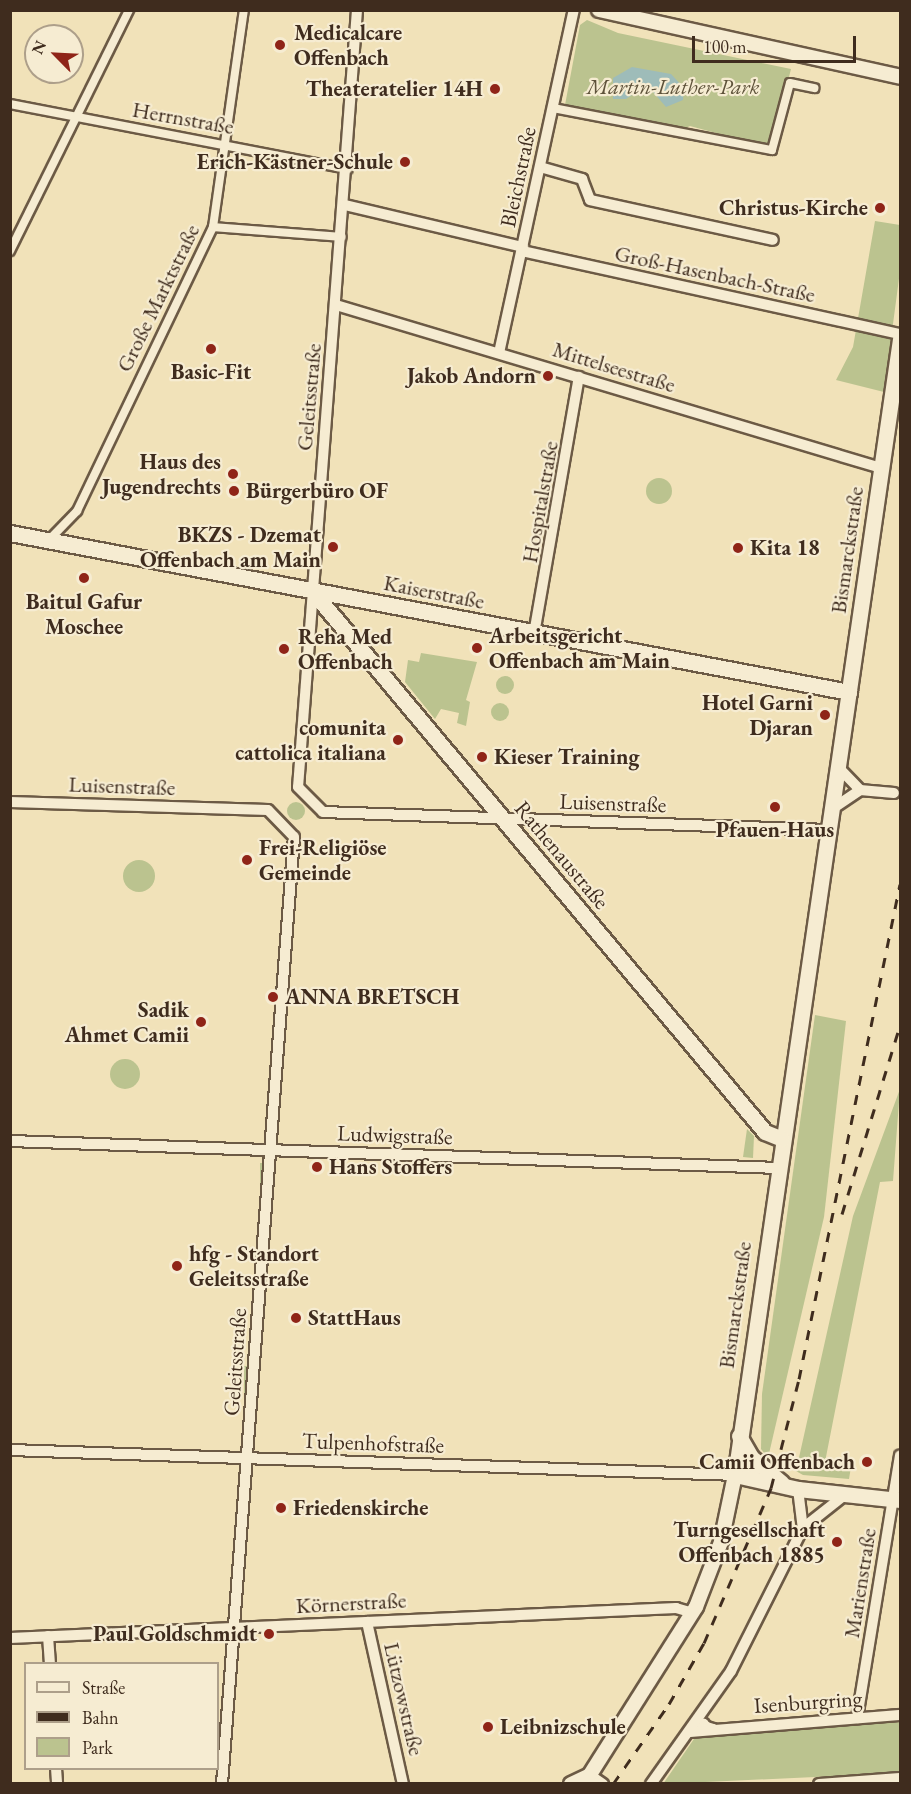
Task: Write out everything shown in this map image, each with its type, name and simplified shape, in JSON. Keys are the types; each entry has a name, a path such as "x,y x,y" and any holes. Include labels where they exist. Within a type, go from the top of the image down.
{"main road":[{"name":"Bismarckstraße","path":"735,1475 900,339"},
{"name":"Kaiserstraße","path":"10,533 849,692"},
{"name":"Rathenaustraße","path":"313,592 765,1132 782,1139"},
{"path":"740,1436 757,1463 793,1488"},
{"path":"735,1475 793,1488 897,1500"}],"street":[{"path":"10,251 129,10"},
{"name":"Große Marktstraße","path":"47,541 77,511 213,227 244,10"},
{"name":"Geleitsstraße","path":"323,812 298,787 348,169 357,10"},
{"name":"Bleichstraße","path":"499,353 574,10"},
{"path":"599,10 900,77"},
{"path":"883,74 900,84"},
{"path":"553,108 772,150 790,83 814,88"},
{"name":"Herrnstraße","path":"10,104 348,169"},
{"path":"540,167 582,178 590,200 773,240"},
{"name":"Groß-Hasenbach-Straße","path":"345,205 522,249 900,334"},
{"path":"213,227 341,243"},
{"name":"Mittelseestraße","path":"336,305 881,468"},
{"name":"Hospitalstraße","path":"534,634 579,377"},
{"path":"838,767 860,790"},
{"path":"832,809 860,790 894,793"},
{"name":"Luisenstraße","path":"10,802 268,810 294,837"},
{"name":"Luisenstraße","path":"323,812 830,830"},
{"name":"Geleitsstraße","path":"222,1784 294,837"},
{"name":"Ludwigstraße","path":"10,1141 778,1168"},
{"name":"Tulpenhofstraße","path":"10,1450 735,1475"},
{"name":"Marienstraße","path":"857,1718 897,1500 900,1455"},
{"name":"Bismarckstraße","path":"587,1779 693,1613 719,1549 735,1475"},
{"path":"793,1488 803,1528"},
{"path":"655,1781 703,1713 749,1639 803,1528 847,1494"},
{"name":"Körnerstraße","path":"10,1638 676,1608 693,1613"},
{"name":"Lützowstraße","path":"367,1622 403,1784"},
{"path":"48,1636 50,1662"},
{"path":"703,1713 716,1728"},
{"name":"Isenburgring","path":"689,1732 716,1728 900,1715"},
{"path":"819,1784 900,1778"},
{"path":"571,1784 587,1779 603,1784"}],"green space":[{"name":"Martin-Luther-Park","path":"587,20 618,33 791,69 771,148 690,126 679,131 565,105 580,25"},
{"path":"875,221 900,225 900,271 884,392 836,380 853,347"},
{"path":"659,478 668,482 672,491 668,500 659,504 650,500 646,491 650,482"},
{"path":"421,653 477,662 466,700 470,702 466,726 457,723 459,713 441,709 435,719 405,682 408,660 419,662"},
{"path":"505,676 511,679 514,685 511,691 505,694 499,691 496,685 499,679"},
{"path":"500,703 506,706 509,712 506,718 500,721 494,718 491,712 494,706"},
{"path":"296,802 302,805 305,811 302,817 296,820 290,817 287,811 290,805"},
{"path":"139,860 150,865 155,876 150,887 139,892 128,887 123,876 128,865"},
{"path":"815,1015 846,1021 824,1217 768,1458 761,1449 762,1394"},
{"path":"125,1059 136,1063 140,1074 136,1085 125,1089 114,1085 110,1074 114,1063"},
{"path":"900,1089 893,1181 880,1182 825,1462 851,1467 849,1479 803,1475 796,1471 853,1216"},
{"path":"747,1129 754,1136 753,1158 743,1157"},
{"path":"260,1163 264,1163 264,1250 260,1250"},
{"path":"244,1366 248,1366 248,1444 244,1444"},
{"path":"900,1720 900,1773 663,1784 696,1736"}],"water":[{"path":"632,67 671,74 684,88 683,100 666,107 647,85 626,99 613,99 613,78"}],"railway":[{"path":"613,1784 669,1704 704,1643 771,1488 799,1379 900,884"},
{"path":"842,1214 900,1025"}],"place":[{"name":"Medicalcare Offenbach","path":"280,45"},
{"name":"Theateratelier 14H","path":"495,89"},
{"name":"Erich-Kästner-Schule","path":"405,162"},
{"name":"Christus-Kirche","path":"880,208"},
{"name":"Basic-Fit","path":"211,349"},
{"name":"Jakob Andorn","path":"548,376"},
{"name":"Haus des Jugendrechts","path":"233,474"},
{"name":"Bürgerbüro OF","path":"234,491"},
{"name":"BKZS - Dzemat Offenbach am Main","path":"333,547"},
{"name":"Kita 18","path":"738,548"},
{"name":"Baitul Gafur Moschee","path":"84,578"},
{"name":"Arbeitsgericht Offenbach am Main","path":"477,648"},
{"name":"Reha Med Offenbach","path":"284,649"},
{"name":"Hotel Garni Djaran","path":"825,715"},
{"name":"comunita cattolica italiana","path":"398,740"},
{"name":"Kieser Training","path":"482,757"},
{"name":"Pfauen-Haus","path":"775,807"},
{"name":"Frei-Religiöse Gemeinde","path":"247,860"},
{"name":"ANNA BRETSCH","path":"273,997"},
{"name":"Sadik Ahmet Camii","path":"201,1022"},
{"name":"Hans Stoffers","path":"317,1167"},
{"name":"hfg - Standort Geleitsstraße","path":"177,1266"},
{"name":"StattHaus","path":"296,1318"},
{"name":"Camii Offenbach","path":"867,1462"},
{"name":"Friedenskirche","path":"281,1508"},
{"name":"Turngesellschaft Offenbach 1885","path":"837,1542"},
{"name":"Paul Goldschmidt","path":"269,1634"},
{"name":"Leibnizschule","path":"488,1727"}]}
